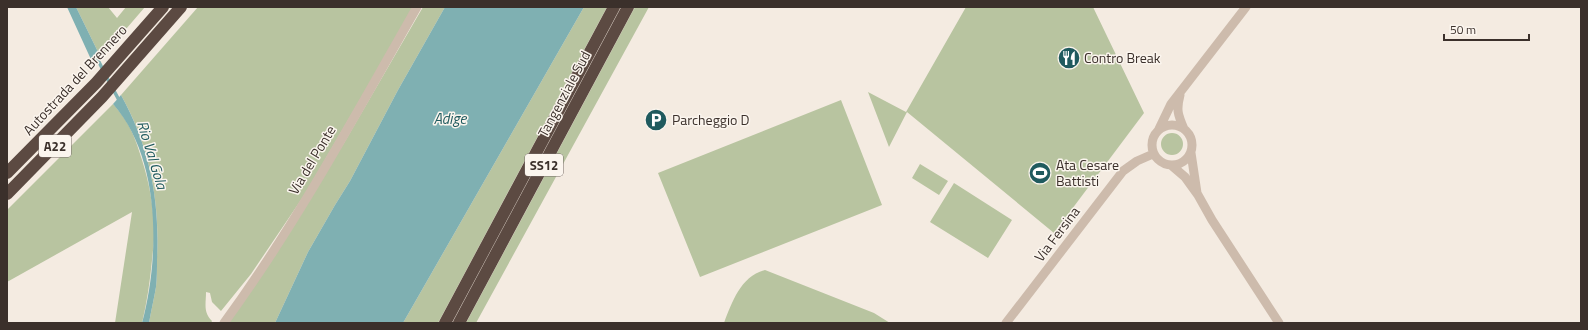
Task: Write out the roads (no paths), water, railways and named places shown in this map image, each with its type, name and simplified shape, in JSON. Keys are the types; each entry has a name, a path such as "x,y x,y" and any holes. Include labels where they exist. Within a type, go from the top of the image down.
{"highway":[{"name":"Autostrada del Brennero","path":"7,173 96,83 162,7"},
{"name":"A22","path":"7,194 102,97 181,7"},
{"name":"Tangenziale Sud","path":"445,323 614,7"},
{"name":"Tangenziale Sud","path":"459,323 628,7"}],"street":[{"name":"Via del Ponte","path":"224,323 274,252 341,142 416,7"},
{"path":"1246,7 1181,92 1170,104 1159,129 1152,140 1151,147 1153,154 1160,162 1171,166 1184,177 1198,195 1212,220 1279,323"},
{"path":"1181,92 1177,106 1178,117 1191,140 1190,153 1198,195"},
{"path":"1159,129 1165,125 1172,124 1184,129"},
{"path":"1171,166 1183,162 1190,153"},
{"name":"Via Fersina","path":"1006,323 1123,171 1137,161 1153,154"}],"water":[{"path":"67,7 76,7 101,58 94,66"},
{"name":"Adige","path":"445,7 584,7 403,323 275,323 308,252 350,181 398,90"},
{"path":"121,95 139,134 146,155 155,196 158,238 157,277 149,323 142,323 152,269 152,209 148,180 140,152 129,126 113,104"}],"waterway":[{"name":"Rio Val Gola","path":"97,58 103,70"},
{"name":"Rio Val Gola","path":"106,76 120,102"}],"place":[{"name":"Contro Break","path":"1069,58"},
{"name":"Parcheggio D","path":"656,120"},
{"name":"Ata Cesare Battisti","path":"1040,173"}]}
